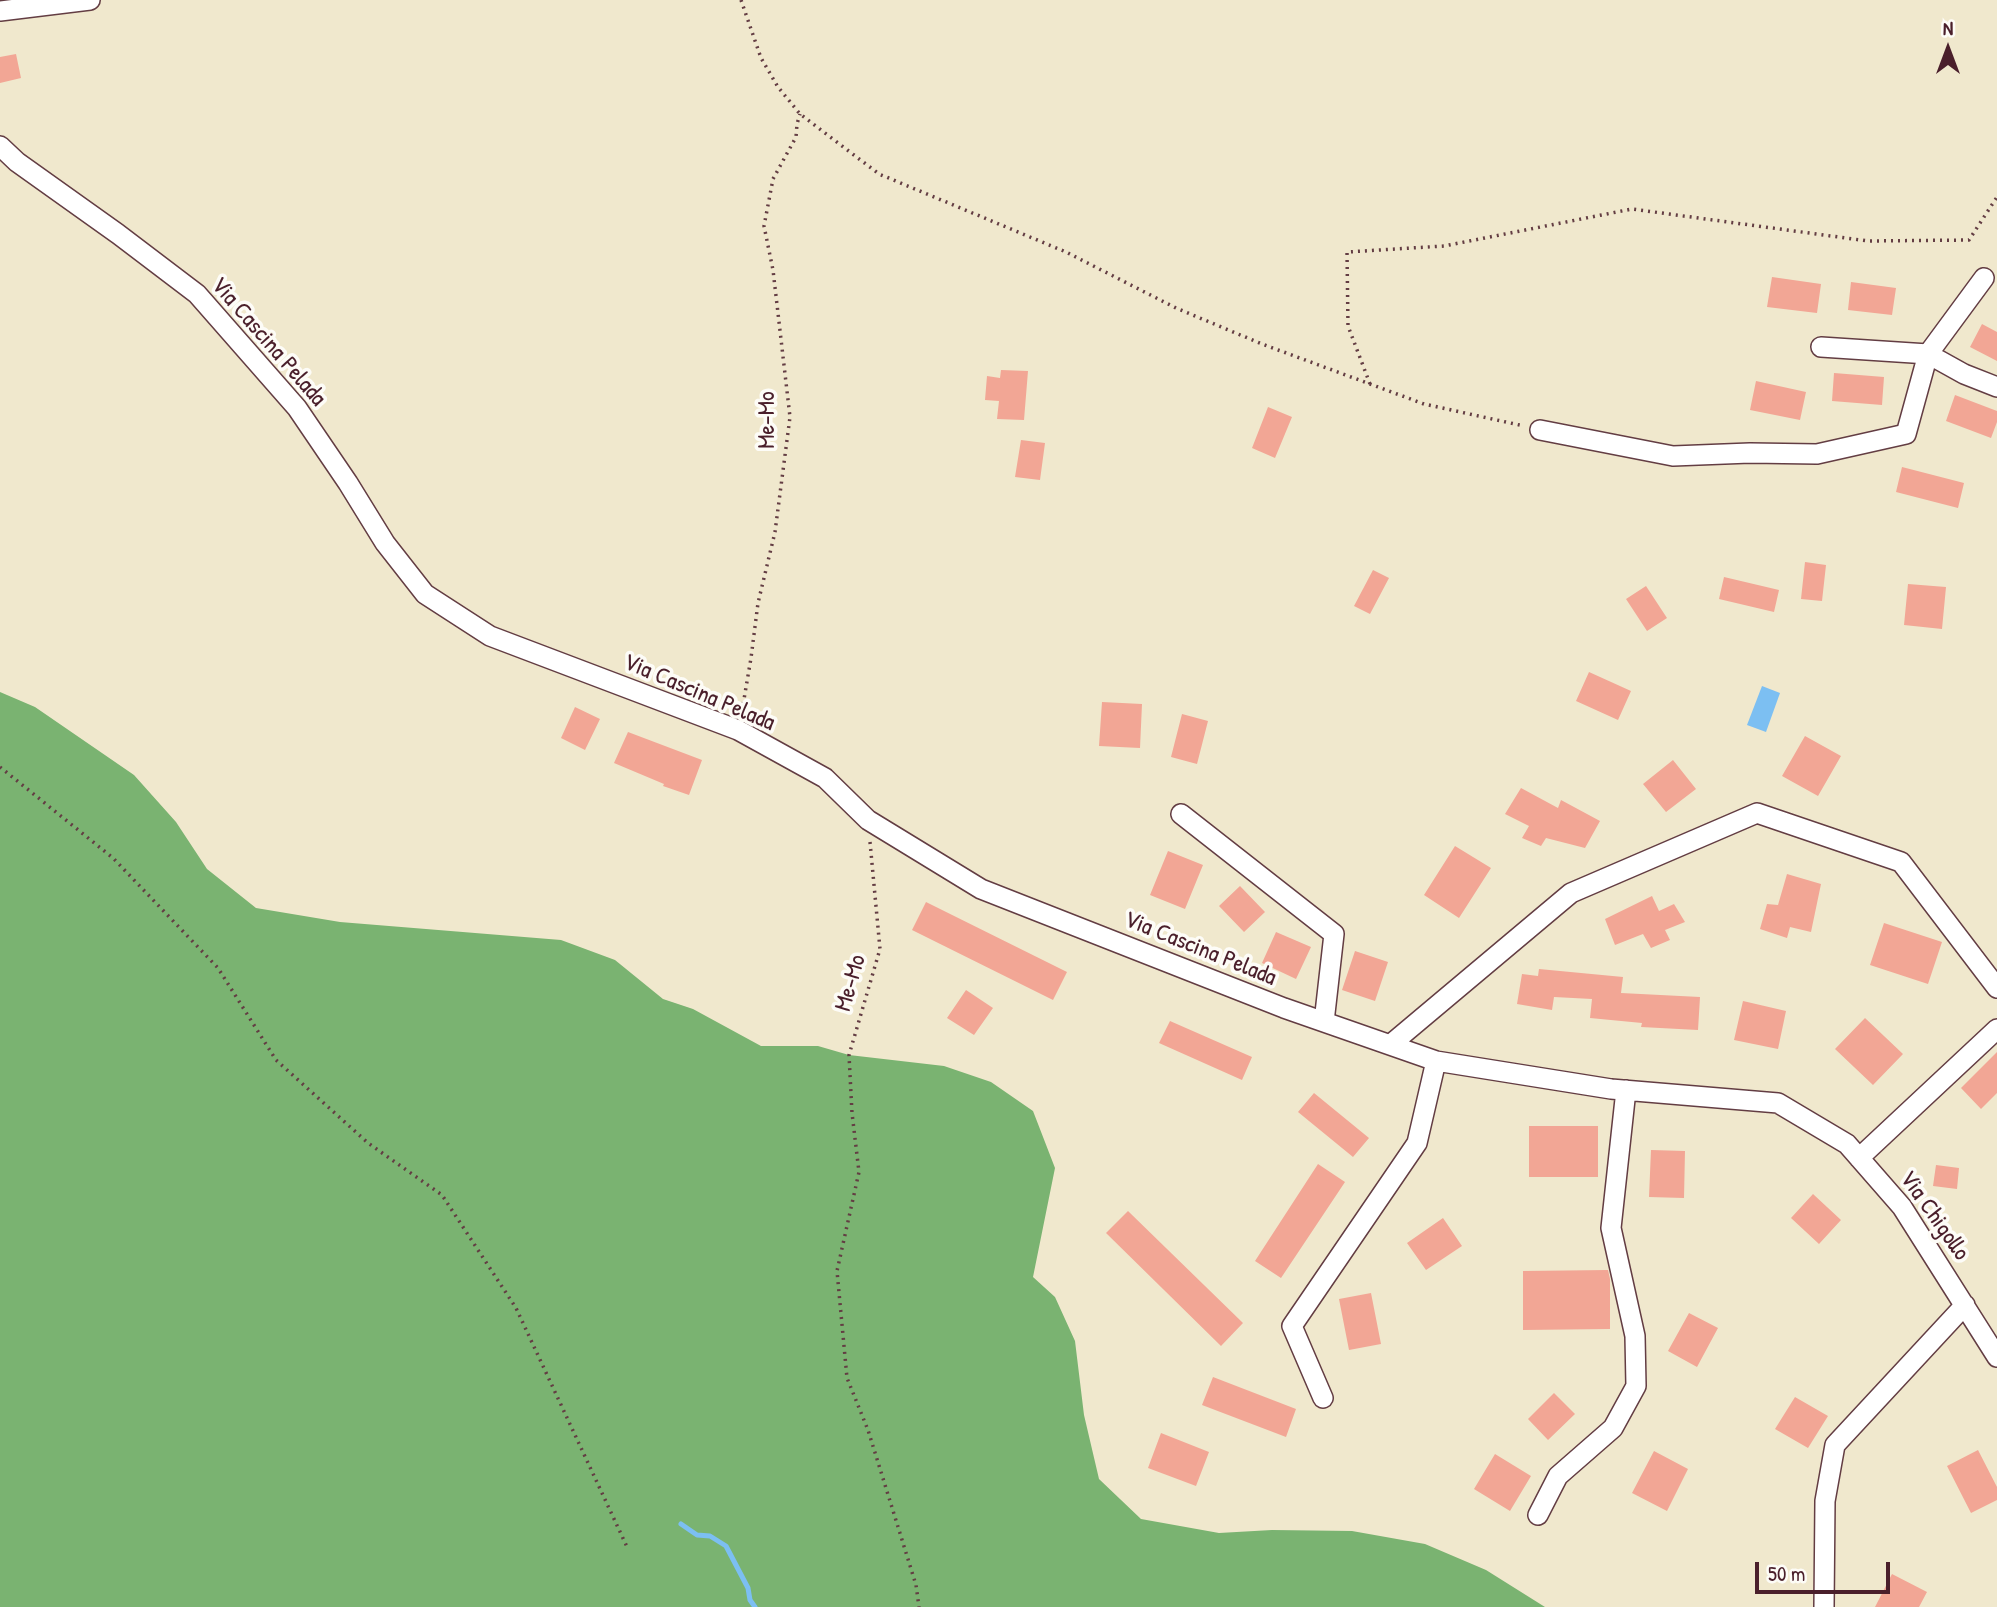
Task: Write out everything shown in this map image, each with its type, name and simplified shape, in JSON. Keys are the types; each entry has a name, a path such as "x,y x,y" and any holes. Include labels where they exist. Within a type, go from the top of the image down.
{"street":[{"path":"0,11 90,0"},
{"name":"Via Cascina Pelada","path":"0,146 17,162 197,293 297,408 385,543 425,594 490,636 738,730 825,778 868,820 981,889 1284,1008 1436,1061 1626,1090 1778,1103 1853,1151"},
{"path":"1540,429 1673,456 1817,454 1906,434 1928,354 1984,278"},
{"path":"1821,347 1928,354 1964,374 1997,387"},
{"path":"1390,1045 1571,892 1757,813 1900,862 1997,988"},
{"path":"1181,814 1334,934 1324,1023"},
{"path":"1853,1151 1997,1029"},
{"path":"1323,1398 1292,1326 1417,1143 1436,1061"},
{"path":"1538,1515 1558,1476 1613,1428 1636,1386 1634,1336 1611,1228 1626,1090"},
{"name":"Via Chigollo","path":"1853,1151 1902,1207 1997,1357"},
{"path":"1824,1607 1825,1501 1835,1446 1965,1305"}],"path":[{"path":"741,0 761,58 778,87 800,114 879,174 1066,252 1188,313 1262,345 1424,404 1540,429"},
{"name":"Me-Mo","path":"738,730 758,603 775,532 790,417 773,270 764,226 773,179 796,137 800,114"},
{"path":"1370,384 1348,326 1347,252 1444,246 1632,209 1868,241 1969,240 1997,197"},
{"path":"0,767 113,858 218,968 276,1060 368,1143 442,1195 516,1308 628,1549"},
{"name":"Me-Mo","path":"868,820 880,949 849,1055 859,1172 837,1272 847,1378 868,1430 916,1585 919,1607"}],"green space":[{"path":"0,692 35,707 134,775 176,822 207,869 256,908 340,922 561,940 615,960 663,999 693,1009 761,1046 818,1046 849,1055 944,1066 991,1082 1033,1111 1055,1168 1033,1277 1055,1297 1075,1341 1084,1415 1099,1479 1141,1519 1219,1533 1272,1530 1352,1531 1425,1544 1486,1570 1545,1607 0,1607"}],"water":[{"path":"1762,686 1780,693 1766,732 1747,725"}],"building":[{"path":"16,54 21,78 0,83 0,57"},
{"path":"1772,277 1821,284 1817,313 1767,307"},
{"path":"1851,282 1896,288 1892,315 1848,310"},
{"path":"1982,324 1997,332 1997,361 1970,347"},
{"path":"1001,370 1028,371 1024,420 997,419 999,401 985,400 987,376 1000,378"},
{"path":"1834,373 1884,377 1882,405 1832,401"},
{"path":"1756,381 1806,392 1800,420 1750,410"},
{"path":"1955,395 1997,411 1997,422 1991,438 1946,421"},
{"path":"1268,407 1292,417 1275,458 1252,448"},
{"path":"1021,440 1045,443 1040,480 1015,477"},
{"path":"1902,467 1964,483 1958,508 1896,492"},
{"path":"1805,562 1826,565 1822,601 1801,599"},
{"path":"1373,570 1389,578 1370,614 1354,606"},
{"path":"1724,577 1779,590 1774,612 1719,599"},
{"path":"1908,584 1946,587 1942,629 1904,625"},
{"path":"1646,586 1667,618 1647,631 1626,599"},
{"path":"1589,672 1631,691 1618,720 1576,701"},
{"path":"1102,702 1142,704 1140,748 1099,746"},
{"path":"575,707 600,719 585,750 561,738"},
{"path":"1182,714 1208,721 1197,764 1171,757"},
{"path":"628,732 702,760 689,795 614,763"},
{"path":"1805,736 1841,756 1818,796 1782,776"},
{"path":"1673,760 1696,789 1666,812 1643,784"},
{"path":"1521,788 1558,808 1561,800 1600,821 1585,848 1546,838 1541,846 1522,838 1529,826 1505,814"},
{"path":"1455,846 1491,868 1459,918 1424,895"},
{"path":"1168,851 1203,865 1185,909 1150,895"},
{"path":"1787,874 1821,884 1811,932 1790,927 1787,938 1760,929 1767,904 1778,905"},
{"path":"1240,886 1265,912 1244,932 1219,906"},
{"path":"1652,896 1659,911 1674,904 1685,922 1665,930 1670,940 1651,948 1643,934 1615,945 1605,919"},
{"path":"926,902 1067,972 1053,1000 912,930"},
{"path":"1884,923 1942,942 1928,984 1870,965"},
{"path":"1276,932 1311,947 1296,979 1262,963"},
{"path":"1355,951 1388,962 1375,1001 1342,990"},
{"path":"1539,969 1623,977 1621,993 1700,997 1698,1030 1641,1027 1642,1023 1590,1018 1592,999 1554,997 1552,1010 1517,1004 1522,974 1538,976"},
{"path":"966,990 993,1008 974,1035 947,1018"},
{"path":"1743,1001 1786,1011 1778,1049 1734,1040"},
{"path":"1865,1018 1903,1054 1873,1085 1835,1049"},
{"path":"1170,1021 1252,1057 1242,1080 1159,1043"},
{"path":"1997,1052 1997,1093 1981,1109 1961,1088"},
{"path":"1314,1093 1369,1138 1353,1157 1298,1112"},
{"path":"1529,1126 1598,1126 1598,1177 1529,1177"},
{"path":"1651,1150 1685,1151 1684,1198 1649,1197"},
{"path":"1318,1164 1345,1182 1281,1278 1255,1261"},
{"path":"1936,1165 1959,1168 1957,1189 1933,1186"},
{"path":"1813,1194 1841,1220 1819,1244 1791,1218"},
{"path":"1128,1211 1243,1323 1221,1346 1106,1233"},
{"path":"1443,1218 1462,1246 1426,1270 1407,1243"},
{"path":"1608,1270 1610,1329 1523,1330 1523,1271"},
{"path":"1371,1293 1381,1344 1349,1350 1339,1299"},
{"path":"1689,1313 1718,1328 1697,1367 1668,1351"},
{"path":"1213,1377 1296,1409 1286,1437 1202,1405"},
{"path":"1554,1393 1575,1414 1548,1440 1528,1419"},
{"path":"1795,1397 1828,1416 1808,1448 1775,1429"},
{"path":"1161,1433 1209,1452 1196,1486 1148,1468"},
{"path":"1978,1450 1997,1487 1997,1500 1971,1513 1947,1466"},
{"path":"1654,1451 1688,1469 1667,1511 1632,1493"},
{"path":"1495,1454 1531,1476 1510,1511 1474,1489"},
{"path":"1892,1574 1927,1592 1919,1607 1875,1607"}],"waterway":[{"path":"681,1524 697,1535 710,1536 726,1546 755,1607"}]}
